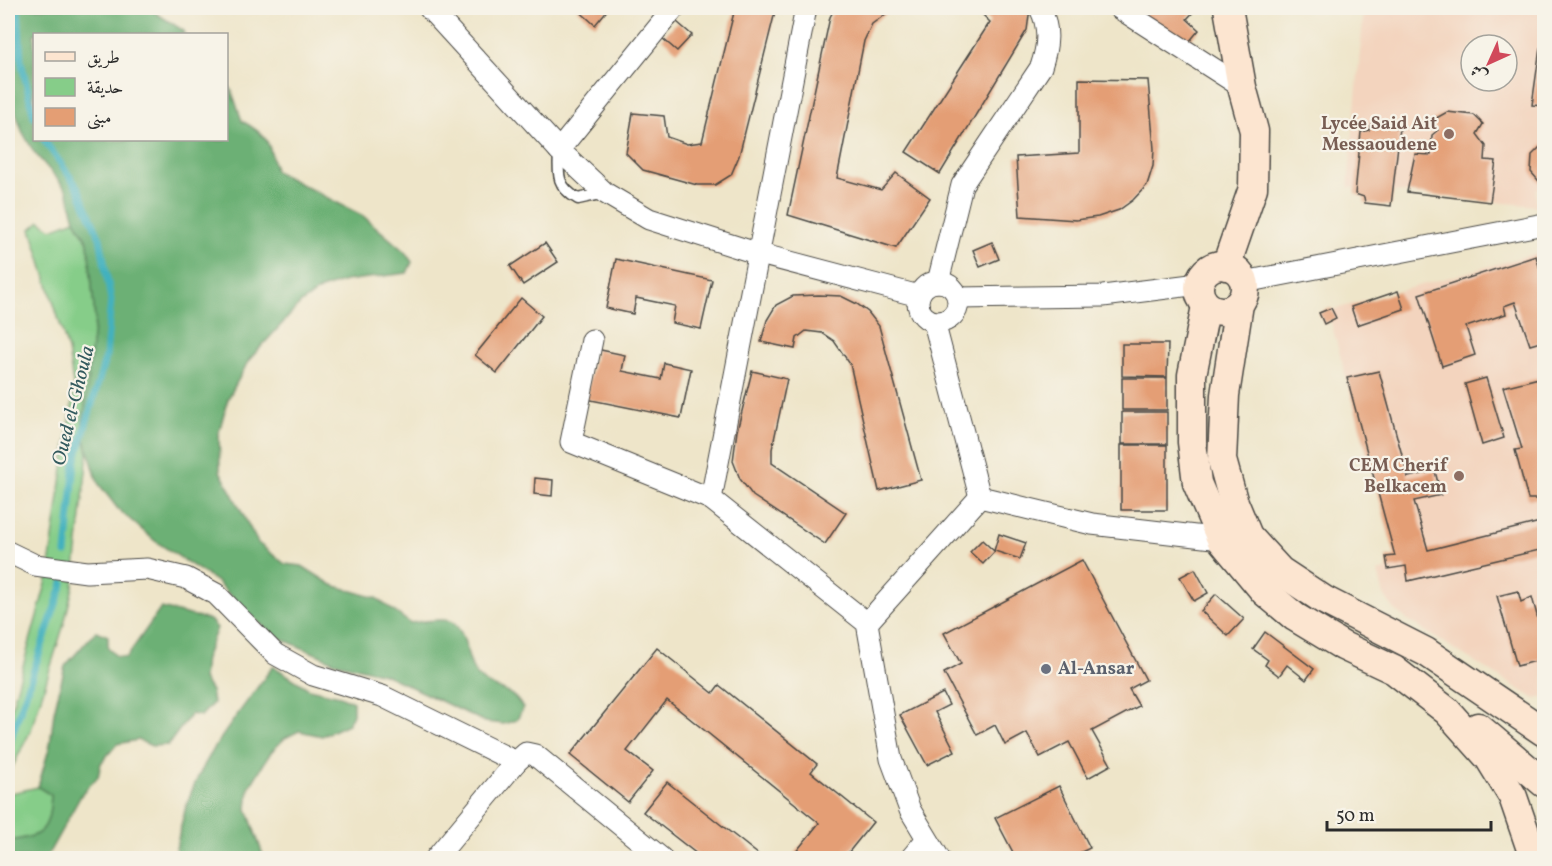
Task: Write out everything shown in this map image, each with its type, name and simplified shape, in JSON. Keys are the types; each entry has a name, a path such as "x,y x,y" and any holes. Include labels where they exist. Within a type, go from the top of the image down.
{"main road":[{"path":"1203,295 1219,312 1233,309 1253,188 1254,131 1242,87 1228,8"},
{"path":"1545,732 1426,652 1324,600 1280,571 1248,536 1233,500 1222,460 1225,395 1236,284 1219,265 1206,271 1192,375 1192,442 1197,483 1221,539 1265,592 1295,617 1343,646 1394,670 1479,728 1545,783"},
{"path":"1394,670 1447,711 1490,758 1513,797 1534,858"}],"street":[{"path":"429,8 559,150 605,193 649,219 756,253 919,296"},
{"path":"559,150 674,8"},
{"path":"711,499 756,253 806,8"},
{"path":"938,282 962,185 1041,67 1047,39 1047,21 1040,8"},
{"path":"1119,8 1242,87"},
{"path":"1236,284 1545,224"},
{"path":"938,282 951,286 958,298 958,304 952,316 940,322 934,322 922,315 919,296 926,286 938,282"},
{"path":"958,298 1203,295"},
{"path":"934,322 980,497"},
{"path":"592,340 572,442 711,499 867,623 891,759 910,810 939,858"},
{"path":"867,623 980,497"},
{"path":"980,497 1092,524 1221,539"},
{"path":"8,552 35,566 87,572 147,569 186,578 216,594 275,654 314,675 382,696 516,762"},
{"path":"436,858 526,753 535,755 661,858"},
{"path":"911,858 927,840"}],"shaded area":[{"name":"Lycée Said Ait Messaoudene","path":"1364,8 1544,8 1544,189 1536,189 1536,206 1348,187"},
{"name":"CEM Cherif Belkacem","path":"1544,251 1544,376 1539,378 1544,396 1544,696 1535,699 1409,621 1395,610 1384,595 1378,572 1388,569 1386,557 1395,556 1328,311"}],"green space":[{"path":"8,8 148,8 185,33 33,33 33,141 228,141 228,86 242,121 258,131 266,140 275,171 363,216 405,252 412,262 407,273 345,281 321,289 300,304 249,360 228,399 219,432 220,471 258,543 285,564 302,566 332,585 376,598 410,623 438,620 452,622 462,635 476,674 488,684 514,696 523,708 517,720 504,724 485,722 384,674 335,662 277,637 248,614 216,581 155,541 118,509 98,483 82,430 95,319 88,242 75,220 67,190 34,152 22,131 8,88"},
{"path":"75,220 88,242 95,319 82,430 88,453 73,587 31,730 8,776 8,720 47,580 74,391 68,350 31,229 40,221 52,229"},
{"path":"161,608 210,620 217,628 205,659 203,679 211,691 213,703 201,716 191,714 168,745 152,746 138,740 117,744 101,763 98,777 83,792 46,858 8,858 8,841 36,834 42,830 48,818 51,795 38,787 50,745 54,712 65,666 96,631 108,636 108,648 116,656 126,658"},
{"path":"273,666 309,689 340,696 353,702 353,714 348,724 322,736 299,731 285,738 271,752 249,788 247,809 264,858 174,858 185,811 203,767 225,732"},
{"path":"38,787 51,795 46,825 29,837 8,841 8,791 11,793"}],"building":[{"path":"576,8 609,8 595,25"},
{"path":"735,8 776,8 739,156 731,175 715,185 697,185 643,170 626,153 633,113 664,116 667,137 687,144 702,142"},
{"path":"835,8 894,8 872,24 864,41 837,178 881,190 896,173 930,198 896,248 788,215 830,17"},
{"path":"976,8 1030,8 1027,30 940,174 906,152 990,22"},
{"path":"1136,8 1197,8 1187,19 1199,30 1183,49"},
{"path":"677,22 692,35 677,51 662,38"},
{"path":"1540,48 1544,49 1544,106 1532,105"},
{"path":"1079,79 1148,80 1154,149 1153,166 1147,185 1133,200 1119,210 1098,217 1076,220 1020,216 1016,157 1079,153"},
{"path":"1447,112 1474,115 1483,124 1477,134 1486,146 1485,160 1496,161 1490,202 1407,192 1415,154 1431,155 1432,135 1438,130 1431,121"},
{"path":"1371,124 1400,128 1391,206 1365,203 1364,197 1355,194 1361,132 1369,130"},
{"path":"1544,143 1544,187 1531,172 1532,155"},
{"path":"992,242 999,259 980,267 973,250"},
{"path":"545,243 558,262 523,285 510,266"},
{"path":"1536,256 1544,282 1544,341 1530,345 1515,302 1504,306 1506,314 1466,327 1475,355 1442,366 1419,294"},
{"path":"616,259 712,280 701,329 672,323 675,306 636,298 633,314 606,308"},
{"path":"1398,291 1404,309 1357,325 1351,307"},
{"path":"793,296 841,296 857,304 868,312 879,326 921,480 879,491 850,364 834,341 822,333 806,331 797,338 795,349 761,342 767,320 776,305"},
{"path":"521,298 542,316 497,373 475,355"},
{"path":"1331,308 1336,318 1324,324 1319,313"},
{"path":"1122,344 1168,344 1167,377 1122,376"},
{"path":"596,349 625,355 622,371 661,379 664,363 691,369 681,418 586,399"},
{"path":"752,371 787,379 772,449 772,463 846,513 825,544 753,496 740,479 733,461 737,431"},
{"path":"1379,371 1408,477 1435,471 1441,495 1414,501 1428,550 1544,521 1544,549 1408,581 1406,566 1388,569 1386,557 1395,556 1347,378"},
{"path":"1122,378 1167,378 1167,410 1122,410"},
{"path":"1486,378 1504,438 1482,445 1465,384"},
{"path":"1539,378 1544,396 1544,517 1538,499 1528,499 1515,450 1522,449 1503,387"},
{"path":"1122,412 1167,412 1167,444 1122,444"},
{"path":"1121,445 1167,445 1167,510 1121,510"},
{"path":"535,478 553,480 552,496 534,494"},
{"path":"999,534 1026,543 1020,559 995,551 983,564 970,552 982,540 994,551"},
{"name":"Al-Ansar","path":"1082,560 1146,680 1129,689 1139,706 1092,731 1111,765 1088,778 1069,742 1040,757 1027,733 1005,745 995,725 977,735 944,673 961,664 944,633"},
{"path":"1195,569 1208,593 1194,601 1180,577"},
{"path":"1518,591 1521,602 1532,597 1544,641 1544,659 1517,666 1497,596"},
{"path":"1216,594 1244,619 1228,636 1201,611"},
{"path":"1265,632 1314,669 1306,680 1287,665 1279,676 1265,665 1268,660 1253,649"},
{"path":"657,648 713,693 719,685 817,764 811,772 873,822 844,858 791,858 819,823 667,700 627,751 653,771 628,802 570,755"},
{"path":"943,693 949,705 935,712 955,751 927,765 900,715"},
{"path":"667,782 759,855 756,858 702,858 643,812"},
{"path":"1059,786 1090,848 1069,858 1016,858 995,818"}],"waterway":[{"name":"Oued el-Ghoula","path":"18,8 21,61 33,113"},
{"name":"Oued el-Ghoula","path":"45,141 78,188 100,238 111,300 106,356 75,462 66,553"},
{"name":"Oued el-Ghoula","path":"8,747 63,583"}],"place":[{"name":"Lycée Said Ait Messaoudene","path":"1449,134"},
{"name":"CEM Cherif Belkacem","path":"1459,476"},
{"name":"Al-Ansar","path":"1046,669"}]}
